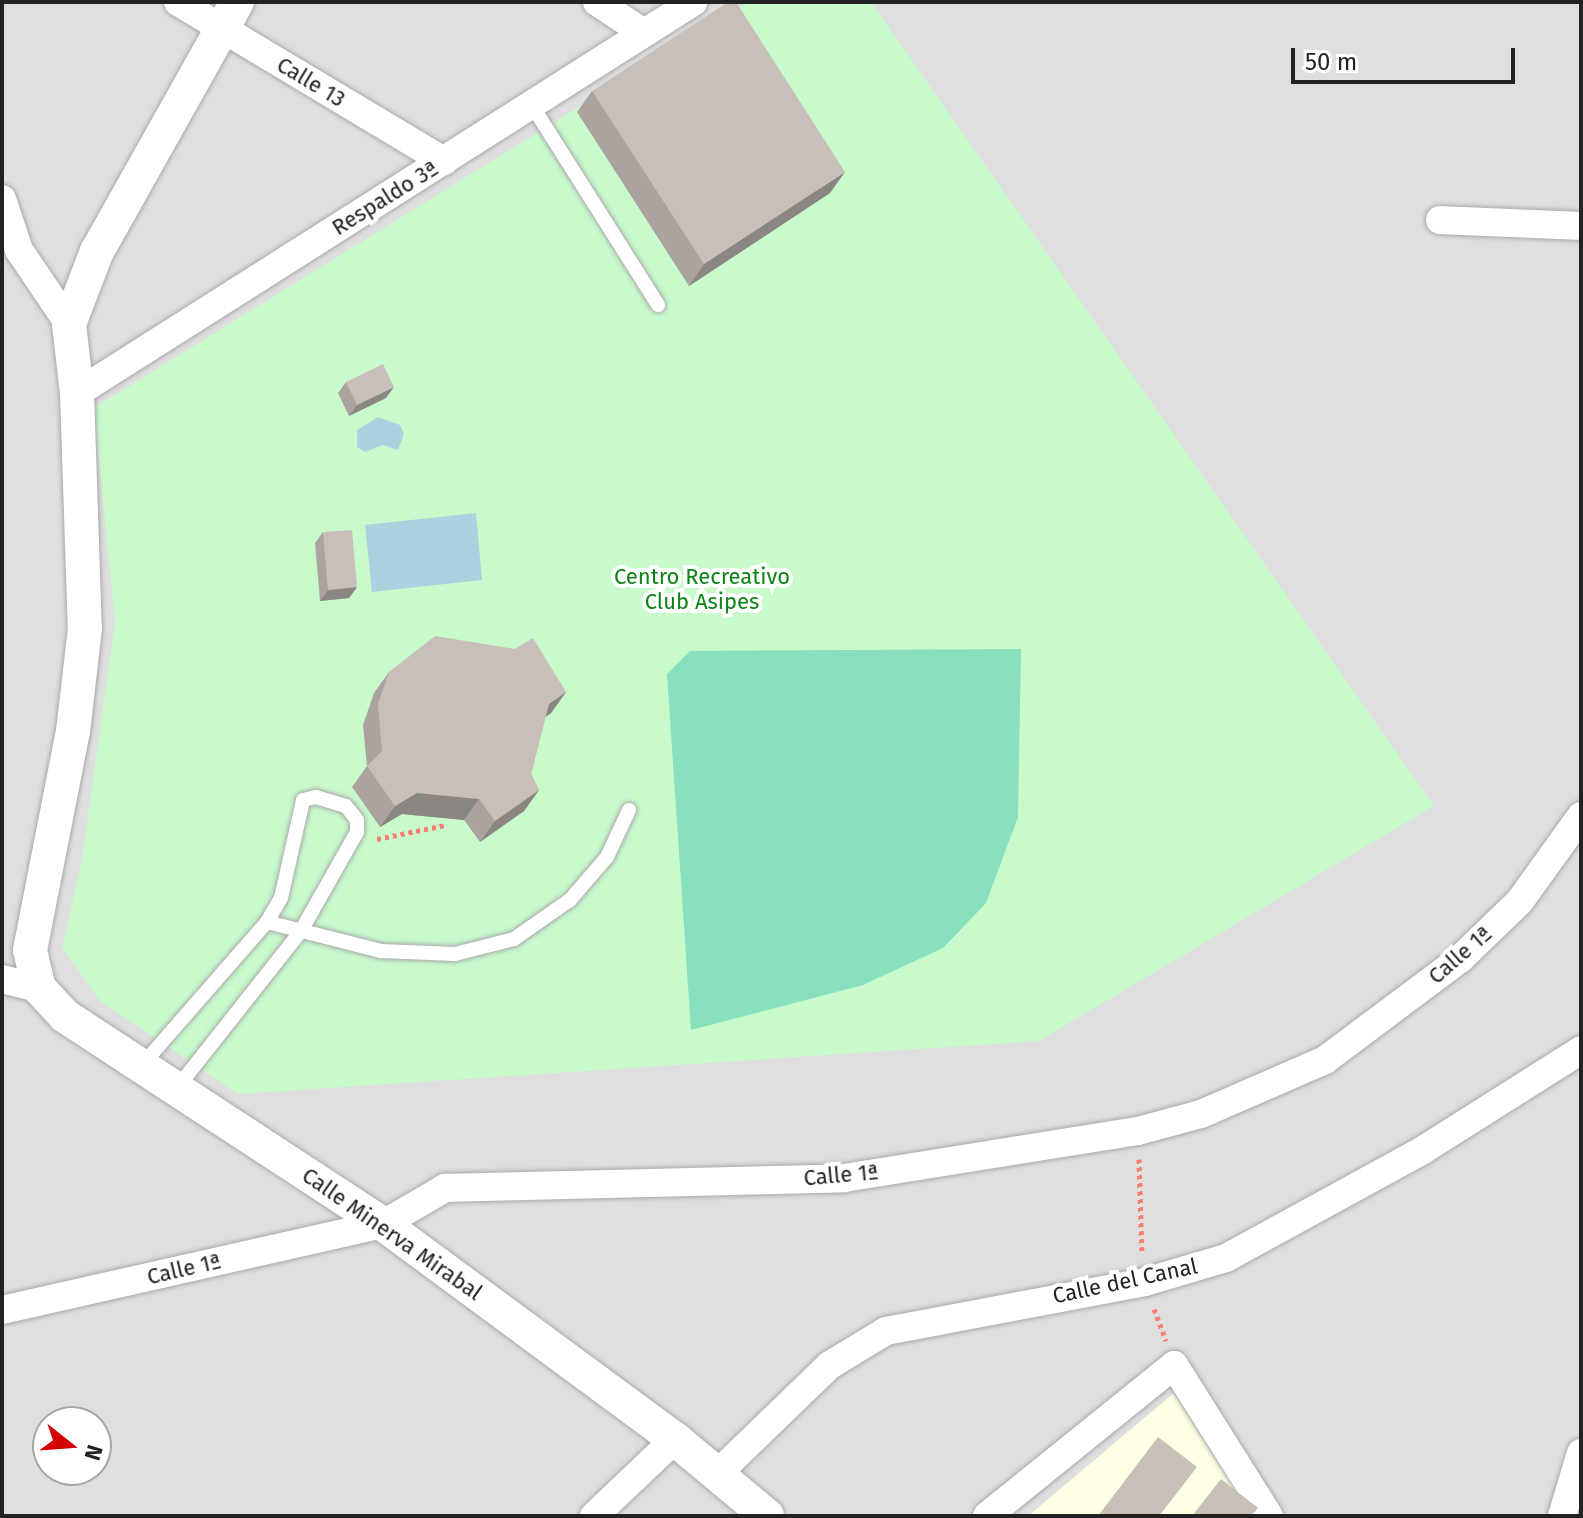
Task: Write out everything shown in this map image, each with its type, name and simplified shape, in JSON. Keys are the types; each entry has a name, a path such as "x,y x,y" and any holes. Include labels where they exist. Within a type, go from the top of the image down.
{"street":[{"name":"Calle 13","path":"178,2 230,16 444,161"},
{"path":"597,2 641,31"},
{"name":"Respaldo 3ª","path":"77,393 444,161 641,31 693,2"},
{"path":"69,324 97,251 230,16"},
{"path":"2,199 19,250 69,324 77,393 85,628 73,731 30,950 39,988 2,979"},
{"path":"1440,220 1581,226"},
{"name":"Calle 1ª","path":"2,1310 383,1224 445,1188 844,1178 1138,1131 1201,1114 1325,1060 1460,959 1520,901 1581,816"},
{"name":"Calle Minerva Mirabal","path":"39,988 65,1016 143,1064 383,1224 675,1439 767,1516"},
{"name":"Calle del Canal","path":"717,1474 830,1365 886,1331 1144,1269 1226,1258 1279,1233 1575,1064"},
{"path":"987,1516 1174,1365 1269,1516"},
{"path":"594,1516 675,1439"},
{"path":"1562,1516 1581,1453"}],"lane":[{"path":"531,104 658,305"},
{"path":"143,1064 267,922 281,898 303,800 316,797 346,806 357,820 353,844 301,931 178,1087"},
{"path":"267,922 381,951 455,954 514,939 570,900 607,857 629,810"}],"path":[{"path":"353,844 446,825"},
{"path":"1138,1131 1139,1231 1144,1269 1174,1365"}],"shaded area":[{"path":"2,2 1581,2 1581,1516 2,1516"},
{"path":"1174,1393 1253,1516 1028,1516"}],"green space":[{"name":"Centro Recreativo Club Asipes","path":"748,2 871,2 1434,806 1039,1041 238,1094 101,1002 62,948 82,859 115,622 94,408"},
{"path":"1021,649 1018,817 986,903 943,948 863,985 691,1030 667,674 690,651"}],"water":[{"path":"378,417 400,425 404,434 398,450 383,445 365,452 357,447 357,430"},
{"path":"476,513 482,580 372,592 365,525"}],"building":[{"path":"728,2 736,2 845,172 704,264 592,91"},
{"path":"383,364 394,387 357,405 346,382"},
{"path":"352,530 357,587 328,590 323,532"},
{"path":"435,636 515,649 533,638 566,692 549,704 531,774 539,790 495,821 479,799 417,793 395,806 367,766 382,751 378,704 389,672"},
{"path":"1158,1437 1197,1467 1159,1516 1098,1516"},
{"path":"1221,1479 1258,1508 1251,1516 1192,1516"}]}
